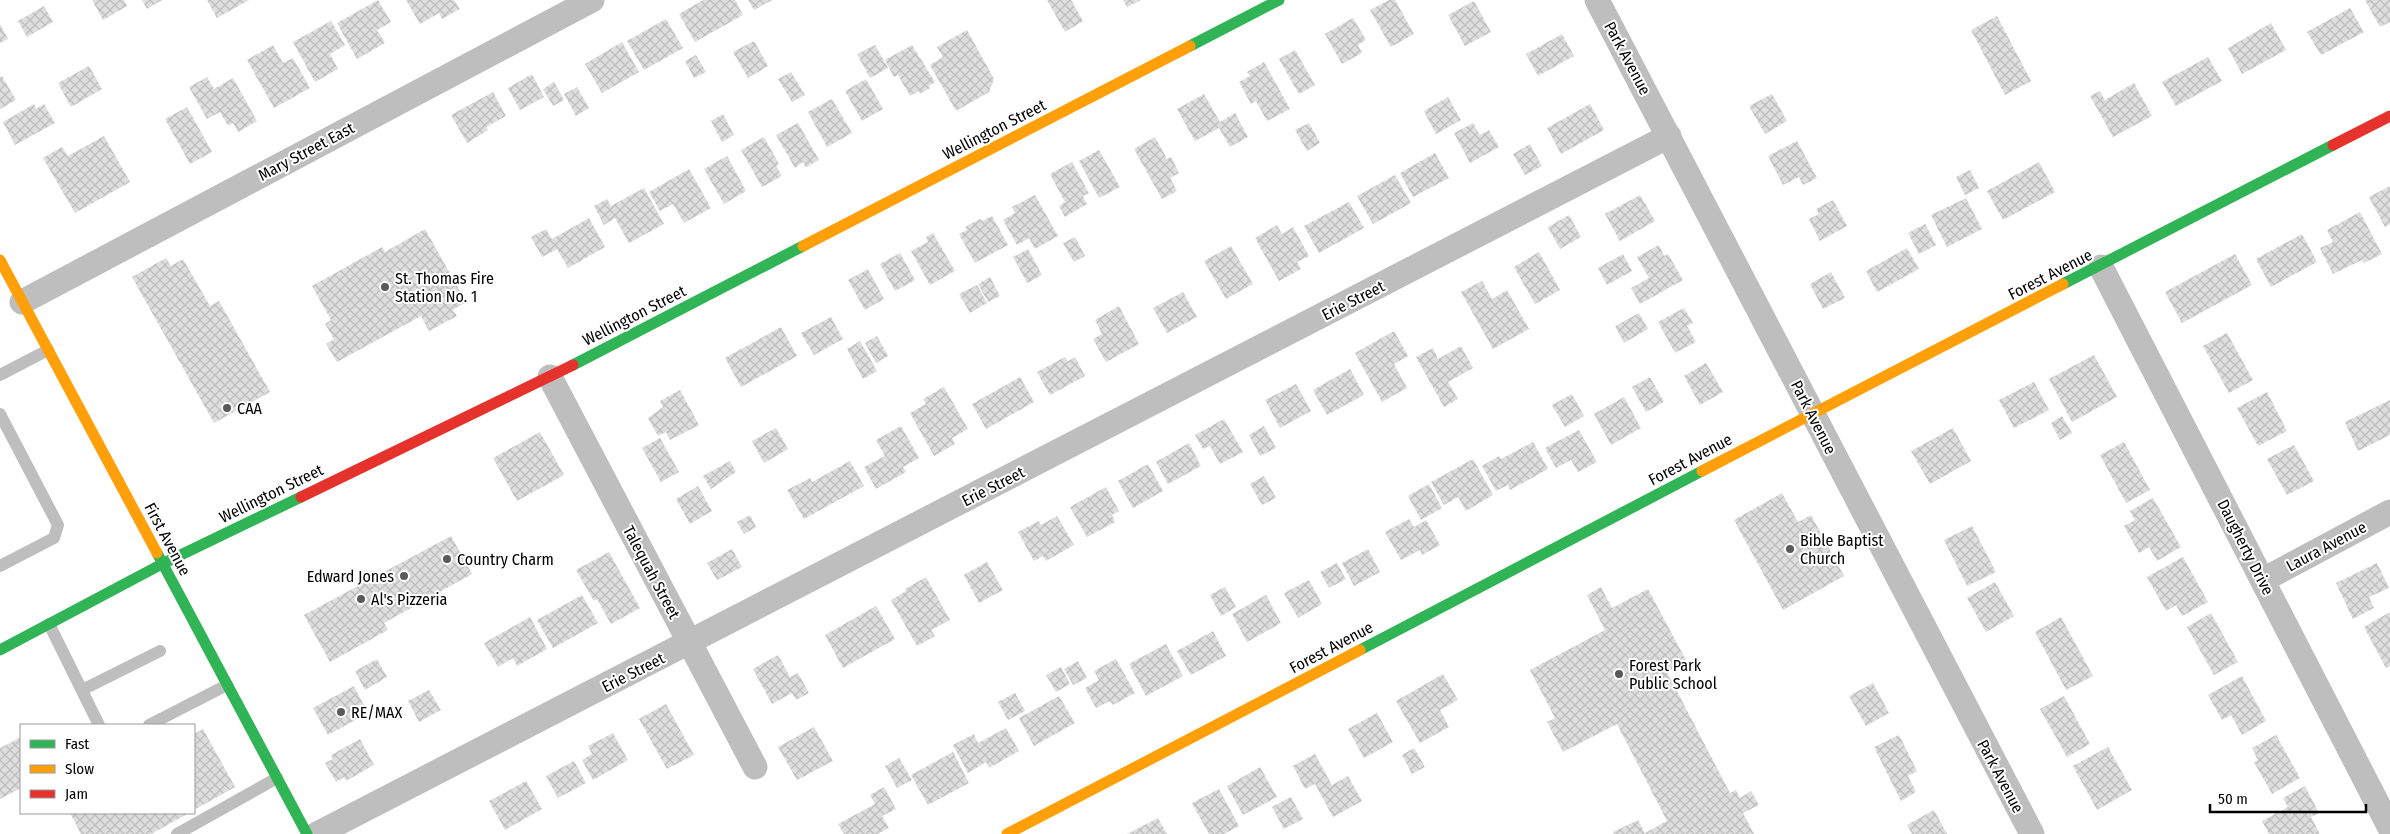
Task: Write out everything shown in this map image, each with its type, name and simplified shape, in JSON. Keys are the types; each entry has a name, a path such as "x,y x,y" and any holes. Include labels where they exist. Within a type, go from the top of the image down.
{"street":[{"name":"Mary Street East","path":"22,302 592,0"},
{"name":"Wellington Street","path":"0,650 162,564 550,377 1279,0"},
{"name":"Park Avenue","path":"1598,0 2032,834"},
{"name":"Forest Avenue","path":"1007,834 2390,116"},
{"name":"Erie Street","path":"316,834 1669,136"},
{"name":"First Avenue","path":"0,260 307,834"},
{"name":"Daugherty Drive","path":"2101,267 2390,828"},
{"name":"Talequah Street","path":"550,377 688,643 755,767"},
{"name":"Laura Avenue","path":"2263,580 2390,512"}],"lane":[{"path":"0,375 48,350"},
{"path":"0,414 58,525 54,538 0,566"},
{"path":"49,624 99,724"},
{"path":"82,690 160,651"},
{"path":"151,724 227,685"},
{"path":"177,834 277,778"}],"building":[{"path":"92,0 124,0 127,6 103,20"},
{"path":"142,0 162,0 147,9"},
{"path":"207,0 249,0 217,18"},
{"path":"378,0 391,22 377,30 385,43 357,59 337,23"},
{"path":"406,0 454,0 460,9 442,19 439,13 420,24"},
{"path":"703,0 735,0 743,15 695,42 679,14"},
{"path":"748,0 772,0 754,10"},
{"path":"1047,0 1071,0 1083,21 1065,32"},
{"path":"1123,0 1141,0 1127,7"},
{"path":"1389,0 1395,0 1414,34 1391,47 1370,10"},
{"path":"2365,0 2390,0 2390,22 2380,27"},
{"path":"1474,1 1491,32 1465,46 1448,15"},
{"path":"44,6 53,22 27,37 18,21"},
{"path":"2350,8 2364,32 2321,55 2307,32"},
{"path":"1997,16 2031,81 2005,95 1971,30"},
{"path":"1353,18 1366,40 1358,45 1362,53 1342,64 1325,34"},
{"path":"666,19 683,48 644,70 627,41"},
{"path":"331,21 345,45 330,54 338,69 315,82 293,42"},
{"path":"2271,23 2286,50 2242,74 2228,48"},
{"path":"0,24 8,39 0,43"},
{"path":"967,30 994,79 989,92 956,111 930,65 943,57 937,47"},
{"path":"1562,34 1574,56 1538,76 1526,54"},
{"path":"754,41 768,66 748,78 733,52"},
{"path":"622,42 639,72 602,93 585,64"},
{"path":"273,45 283,63 293,58 310,88 274,108 247,60"},
{"path":"875,45 888,68 870,78 857,54"},
{"path":"912,45 935,82 929,86 930,88 920,94 919,91 910,96 898,75 894,77 885,60"},
{"path":"1295,50 1315,85 1299,94 1279,59"},
{"path":"696,55 706,72 694,78 685,61"},
{"path":"2208,57 2222,81 2176,106 2162,82"},
{"path":"1264,62 1290,109 1267,121 1256,101 1251,104 1239,82 1250,76 1247,72"},
{"path":"89,66 102,89 71,107 58,83"},
{"path":"791,72 805,95 792,102 778,79"},
{"path":"532,74 544,97 520,110 508,88"},
{"path":"2,76 16,100 0,109 0,77"},
{"path":"207,77 214,89 233,78 257,121 238,132 233,123 228,126 220,112 207,119 189,87"},
{"path":"866,79 883,109 862,121 845,91"},
{"path":"554,82 564,100 553,106 543,89"},
{"path":"2134,83 2152,116 2113,137 2090,96 2100,91 2105,100"},
{"path":"577,87 589,108 576,116 564,94"},
{"path":"493,92 506,116 486,127 488,130 467,143 451,115"},
{"path":"1204,94 1220,122 1235,113 1248,137 1230,147 1219,128 1195,141 1177,109"},
{"path":"1772,94 1787,121 1765,134 1749,106"},
{"path":"1448,97 1461,120 1436,134 1424,111"},
{"path":"832,99 852,133 827,147 808,112"},
{"path":"34,104 36,109 44,104 55,123 15,145 3,122"},
{"path":"1590,104 1604,130 1561,154 1547,128"},
{"path":"187,107 212,152 190,164 165,119"},
{"path":"723,114 734,135 722,142 711,121"},
{"path":"798,123 819,160 806,167 803,162 795,168 776,135"},
{"path":"1309,123 1320,143 1307,151 1295,130"},
{"path":"1473,123 1480,135 1489,130 1499,147 1470,163 1454,133"},
{"path":"104,136 130,182 75,213 43,158 62,147 68,156"},
{"path":"764,137 779,164 776,166 782,176 762,187 741,150"},
{"path":"1155,137 1167,159 1171,157 1179,173 1170,178 1177,191 1162,199 1134,149"},
{"path":"1797,141 1817,178 1803,185 1799,177 1783,185 1768,156"},
{"path":"1530,144 1542,166 1525,175 1513,154"},
{"path":"1099,150 1120,187 1099,198 1079,161"},
{"path":"1435,153 1449,178 1413,197 1400,173"},
{"path":"727,156 746,191 724,204 704,169"},
{"path":"1072,162 1089,193 1083,196 1087,204 1065,217 1059,206 1065,202 1050,174"},
{"path":"2039,162 2055,192 2003,220 1987,191"},
{"path":"689,169 711,208 684,223 673,204 660,211 649,192"},
{"path":"1970,170 1979,188 1965,195 1956,177"},
{"path":"1395,175 1411,203 1373,224 1357,196"},
{"path":"2390,186 2390,224 2385,227 2369,197"},
{"path":"644,188 664,224 629,243 615,218 604,225 594,206 607,199 611,206"},
{"path":"1035,195 1058,236 1035,249 1029,238 1017,245 1003,220 1015,213 1012,207"},
{"path":"1640,195 1655,221 1620,241 1605,214"},
{"path":"1966,198 1982,229 1947,247 1931,215"},
{"path":"1833,200 1847,226 1820,241 1809,219 1819,214 1816,209"},
{"path":"1349,202 1364,228 1319,253 1304,226"},
{"path":"2360,212 2382,254 2364,263 2362,260 2333,274 2320,248 2333,242 2327,230"},
{"path":"1569,215 1581,237 1560,249 1548,227"},
{"path":"992,216 1008,245 975,263 959,234 967,230 965,227 980,219 982,221"},
{"path":"589,218 605,247 568,268 557,249 542,257 531,237 546,229 552,239"},
{"path":"1925,224 1936,245 1919,254 1908,233"},
{"path":"1277,225 1282,234 1293,227 1309,256 1297,262 1301,269 1279,281 1255,238"},
{"path":"425,229 466,302 453,310 457,316 429,331 421,316 337,362 326,344 334,339 325,324 331,320 312,286 382,247 385,252"},
{"path":"933,233 955,271 930,285 911,251 928,242 926,237"},
{"path":"2302,234 2317,262 2271,287 2256,259"},
{"path":"1075,237 1085,256 1074,262 1063,243"},
{"path":"1659,245 1664,256 1668,254 1683,280 1640,304 1631,288 1649,278 1637,257"},
{"path":"1231,246 1253,284 1226,299 1204,261"},
{"path":"1907,248 1919,269 1877,292 1866,271"},
{"path":"1028,249 1042,275 1027,283 1013,257"},
{"path":"1539,252 1560,290 1535,304 1514,267"},
{"path":"900,253 915,280 895,291 880,264"},
{"path":"1623,254 1632,271 1607,285 1598,268"},
{"path":"2235,254 2252,285 2182,323 2165,292"},
{"path":"166,258 171,266 183,259 210,306 219,301 270,392 214,423 132,277"},
{"path":"868,269 884,299 865,310 848,280"},
{"path":"1831,272 1845,298 1823,309 1810,284"},
{"path":"990,277 1000,296 988,302 978,284"},
{"path":"1482,281 1492,299 1507,290 1529,329 1493,349 1461,292"},
{"path":"977,285 987,303 970,313 959,294"},
{"path":"1183,292 1197,317 1167,333 1153,308"},
{"path":"1119,306 1139,344 1106,362 1093,339 1102,334 1095,320"},
{"path":"1684,308 1693,323 1687,326 1696,342 1675,353 1658,322"},
{"path":"1639,313 1648,329 1624,343 1615,326"},
{"path":"831,317 843,339 814,355 801,333"},
{"path":"781,327 797,356 741,387 725,358"},
{"path":"1394,331 1408,356 1394,364 1407,388 1382,402 1355,353"},
{"path":"2227,333 2253,380 2229,393 2203,346"},
{"path":"877,336 888,356 876,363 865,343"},
{"path":"860,341 877,371 863,379 847,349"},
{"path":"1461,346 1473,368 1448,382 1458,399 1444,407 1416,357 1433,348 1438,359"},
{"path":"2094,355 2117,397 2072,422 2049,379"},
{"path":"1065,357 1068,361 1075,357 1085,376 1050,395 1037,372"},
{"path":"1706,363 1723,392 1700,405 1684,376"},
{"path":"1350,369 1364,395 1327,415 1313,390"},
{"path":"1020,377 1034,402 986,429 972,404"},
{"path":"1650,377 1664,402 1646,412 1632,387"},
{"path":"2034,382 2049,410 2014,428 1999,400"},
{"path":"1296,384 1311,411 1280,428 1265,400"},
{"path":"944,387 968,429 952,438 955,444 934,456 910,413 926,404 923,399"},
{"path":"680,390 699,425 670,440 666,432 658,436 648,418 663,407 660,401"},
{"path":"2267,392 2287,431 2258,446 2237,408"},
{"path":"1572,394 1584,416 1565,427 1552,405"},
{"path":"1624,397 1641,428 1611,445 1594,414"},
{"path":"2390,400 2390,435 2358,451 2345,422"},
{"path":"2062,416 2072,433 2060,440 2051,423"},
{"path":"1224,419 1243,452 1220,464 1210,446 1203,449 1195,435"},
{"path":"901,426 919,458 903,467 906,472 876,489 864,467 885,456 876,440"},
{"path":"1264,426 1276,448 1260,456 1249,435"},
{"path":"776,428 788,449 764,463 752,441"},
{"path":"1953,428 1971,461 1930,484 1911,451"},
{"path":"1579,430 1597,462 1578,472 1571,460 1556,468 1545,448"},
{"path":"540,432 564,475 517,501 493,458"},
{"path":"660,438 679,472 661,482 642,448"},
{"path":"1533,442 1548,469 1510,490 1508,485 1496,491 1482,466 1499,456 1501,459"},
{"path":"2124,442 2150,490 2126,503 2100,455"},
{"path":"1189,443 1201,466 1168,484 1156,462"},
{"path":"2294,445 2314,481 2287,495 2267,459"},
{"path":"1473,459 1493,495 1466,511 1458,497 1444,505 1431,482"},
{"path":"730,461 736,472 711,489 703,476"},
{"path":"850,461 864,486 804,519 787,490 810,478 812,482"},
{"path":"1148,464 1163,491 1133,508 1118,481"},
{"path":"1264,476 1276,498 1262,505 1250,484"},
{"path":"1429,484 1442,508 1421,520 1408,496"},
{"path":"698,486 712,511 690,524 676,499"},
{"path":"1106,487 1119,511 1112,515 1115,522 1087,537 1070,507"},
{"name":"Bible Baptist Church","path":"1782,493 1798,522 1811,515 1844,576 1783,610 1734,520"},
{"path":"2153,498 2181,547 2157,561 2149,547 2139,553 2124,526 2135,520 2130,511"},
{"path":"750,515 756,527 744,534 737,522"},
{"path":"1057,516 1074,545 1046,561 1043,556 1034,561 1018,532 1039,521 1041,525"},
{"path":"1409,519 1414,527 1426,520 1440,545 1422,555 1420,550 1401,560 1385,532"},
{"path":"1972,526 1996,572 1967,586 1944,540"},
{"path":"451,536 472,574 384,623 388,630 330,662 304,615"},
{"path":"732,549 742,567 717,580 707,563"},
{"path":"1368,549 1380,572 1354,586 1342,563"},
{"path":"609,552 640,608 611,624 597,599 594,601 576,570"},
{"path":"2183,557 2208,602 2182,616 2176,605 2166,611 2147,577"},
{"path":"987,562 1003,590 979,603 964,575"},
{"path":"1337,563 1346,579 1329,588 1320,572"},
{"path":"2377,563 2389,588 2369,597 2374,608 2353,619 2336,583"},
{"path":"926,577 950,620 931,630 935,636 917,646 891,600 906,591 905,589"},
{"path":"1309,580 1322,604 1298,618 1284,593"},
{"path":"1995,582 2014,616 1986,632 1967,598"},
{"path":"1225,587 1236,607 1221,616 1210,595"},
{"path":"1601,587 1612,608 1648,589 1687,662 1667,672 1730,793 1736,790 1740,798 1751,791 1759,805 1743,813 1754,834 1614,834 1613,832 1638,820 1645,833 1667,821 1617,724 1563,752 1547,722 1555,718 1530,670 1605,630 1587,595"},
{"path":"582,595 598,623 553,648 537,620"},
{"path":"1266,595 1281,623 1247,642 1232,614"},
{"path":"876,606 895,639 843,668 825,635"},
{"path":"2390,612 2390,666 2386,668 2364,627"},
{"path":"2211,613 2238,662 2214,675 2187,627"},
{"path":"530,617 547,649 517,666 513,658 498,667 484,643"},
{"path":"2061,617 2093,676 2066,690 2035,632"},
{"path":"1213,631 1226,656 1191,675 1177,651"},
{"path":"1166,644 1183,676 1146,696 1129,664"},
{"path":"778,655 790,677 798,673 809,693 796,700 792,693 772,704 753,669"},
{"path":"377,659 387,677 365,690 355,671"},
{"path":"1116,659 1135,693 1113,705 1110,701 1096,708 1085,688 1099,680 1094,671"},
{"path":"1078,661 1087,678 1073,685 1064,669"},
{"path":"1061,667 1070,684 1056,692 1046,675"},
{"path":"1443,674 1458,700 1440,710 1449,727 1420,743 1396,701"},
{"path":"2242,676 2266,721 2242,735 2231,715 2222,720 2208,695"},
{"path":"1873,683 1889,713 1866,726 1849,696"},
{"path":"354,686 368,713 328,735 313,708"},
{"path":"429,690 441,710 419,722 408,701"},
{"path":"1015,693 1025,711 1008,720 998,702"},
{"path":"1059,696 1075,723 1034,746 1019,718"},
{"path":"2064,696 2090,744 2067,757 2040,709"},
{"path":"666,704 694,755 667,769 639,719"},
{"path":"1377,713 1393,742 1364,758 1348,729"},
{"path":"814,727 833,761 797,780 778,747"},
{"path":"1006,728 1019,751 989,768 986,762 968,773 953,745 974,734 978,743"},
{"path":"203,729 235,787 195,809 195,733"},
{"path":"613,733 628,760 593,780 582,760 592,754 588,746"},
{"path":"1899,735 1917,771 1908,776 1916,792 1901,801 1874,747"},
{"path":"2276,735 2300,778 2272,794 2254,762 2258,760 2252,748"},
{"path":"20,738 20,789 0,799 0,748"},
{"path":"360,739 374,765 346,781 344,777 336,782 325,763 333,759 331,755"},
{"path":"2108,747 2132,790 2097,810 2073,766"},
{"path":"1414,748 1425,767 1412,774 1402,755"},
{"path":"953,752 969,783 928,805 911,775"},
{"path":"1315,754 1332,785 1348,776 1362,801 1333,817 1315,784 1305,789 1293,766"},
{"path":"899,758 912,780 897,788 885,766"},
{"path":"574,761 586,783 558,798 546,776"},
{"path":"1260,767 1277,797 1243,815 1227,786"},
{"path":"526,781 542,809 505,830 489,801"},
{"path":"2305,786 2319,813 2311,817 2320,834 2269,834 2262,821 2288,807 2283,798"},
{"path":"884,787 896,809 882,816 889,828 877,834 844,834 838,824 875,804 870,795"},
{"path":"1219,789 1239,826 1224,834 1209,834 1192,803"},
{"path":"1291,797 1303,819 1284,829 1272,807"},
{"path":"1934,810 1947,834 1912,834 1907,825"},
{"path":"71,814 187,814 151,834 81,834"},
{"path":"1158,818 1167,834 1127,834"}],"traffic: fast":[{"path":"1190,46 1279,0"},
{"path":"2063,284 2333,145"},
{"path":"573,365 803,246"},
{"path":"1360,650 1702,471"},
{"path":"0,650 162,564 301,497"},
{"path":"157,553 307,834"}],"traffic: slow":[{"path":"803,246 1190,46"},
{"path":"0,260 157,553"},
{"path":"1702,471 2063,284"},
{"path":"1007,834 1360,650"}],"traffic: jam":[{"path":"2333,145 2390,116"},
{"path":"301,497 573,365"}],"place":[{"name":"St. Thomas Fire Station No. 1","path":"385,287"},
{"name":"CAA","path":"227,408"},
{"name":"Bible Baptist Church","path":"1790,549"},
{"name":"Country Charm","path":"447,559"},
{"name":"Edward Jones","path":"404,576"},
{"name":"Al's Pizzeria","path":"361,599"},
{"name":"Forest Park Public School","path":"1619,674"},
{"name":"RE/MAX","path":"341,712"}]}
